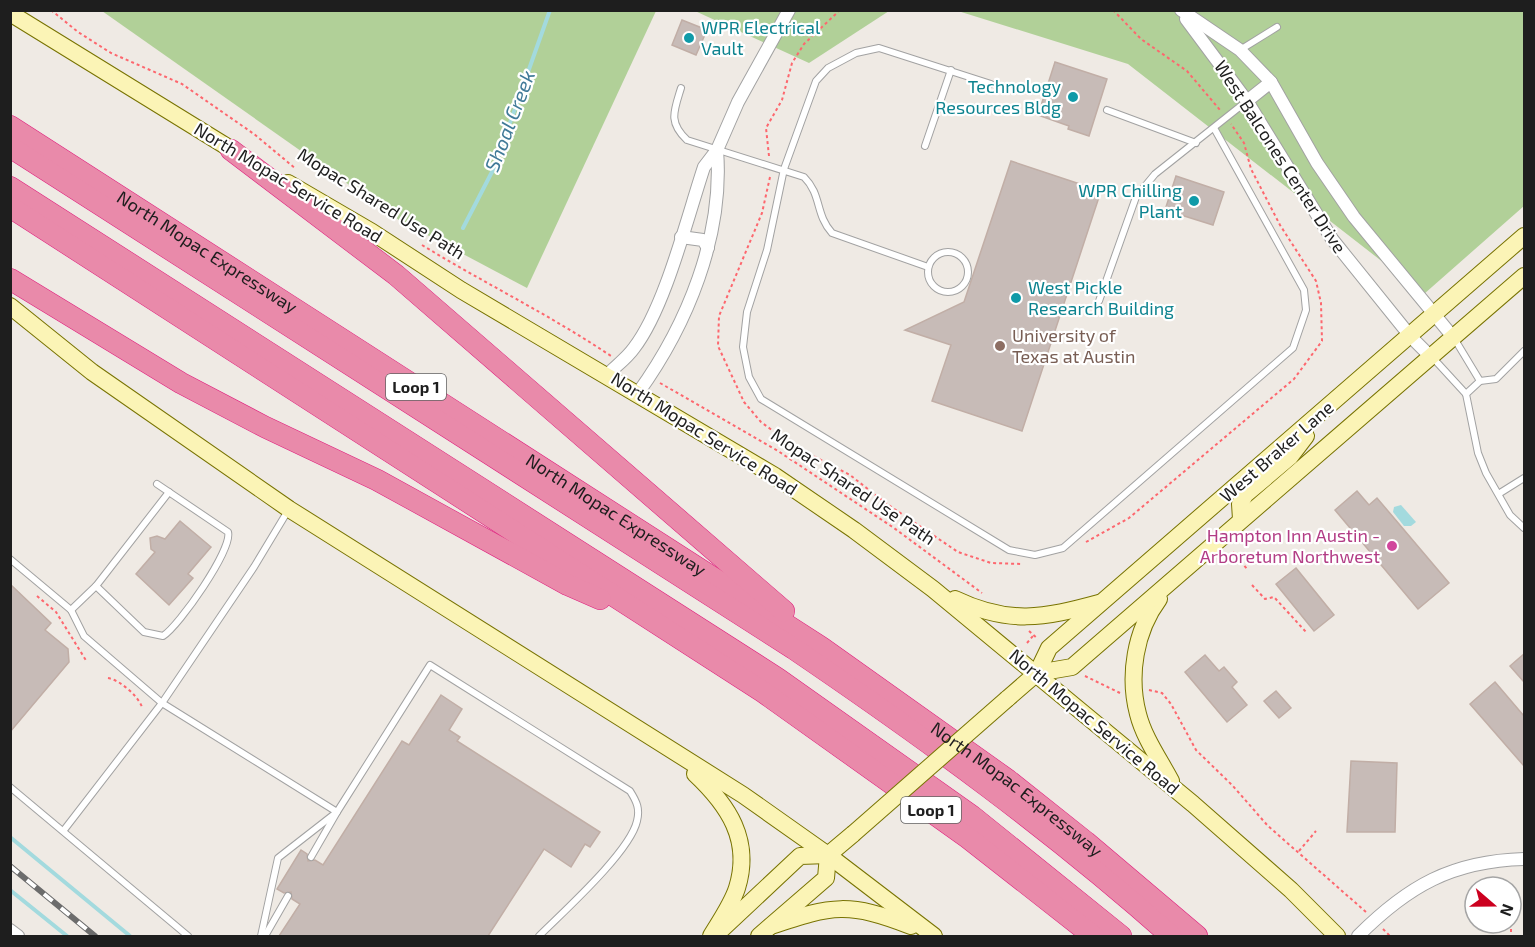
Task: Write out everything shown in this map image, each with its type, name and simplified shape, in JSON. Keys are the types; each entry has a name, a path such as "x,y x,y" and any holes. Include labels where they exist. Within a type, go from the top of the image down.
{"highway":[{"name":"North Mopac Expressway","path":"10,126 821,647 1008,780 1086,842 1197,936"},
{"path":"10,147 754,624 896,718 1069,850 1171,936"},
{"path":"231,150 396,275 531,390 652,500 768,596 821,647"},
{"path":"10,187 777,678 972,816 1121,936"},
{"name":"Loop 1","path":"10,207 655,622 874,769 968,838 1093,936"},
{"path":"10,279 181,383 265,427 377,480 568,585 655,622"}],"main road":[{"name":"North Mopac Service Road","path":"10,13 231,150 372,232 461,290 608,374 775,476 854,530 933,589 1037,673 1291,890 1337,936"},
{"name":"West Braker Lane","path":"828,855 1037,673 1049,648 1411,337 1524,236"},
{"name":"West Braker Lane","path":"1037,673 1072,667 1524,276"},
{"path":"10,306 92,372 289,509 743,795 828,855 931,934"},
{"path":"1241,519 1240,504 1245,495 1290,457 1305,437 1310,424"},
{"path":"1174,579 1151,610 1140,634 1134,660 1134,692 1138,716 1177,791"},
{"path":"933,589 971,607 1028,618 1052,616 1102,602"},
{"path":"673,752 726,806 737,828 741,870 737,889 712,936"},
{"path":"765,931 826,878 828,855"},
{"path":"712,936 800,856 828,855"},
{"path":"765,931 813,912 856,908 931,934"}],"street":[{"path":"608,374 634,349 645,330 659,301 704,167 717,150 738,102 789,10"},
{"name":"West Balcones Center Drive","path":"1181,10 1220,40 1240,50 1271,82 1317,163 1354,217 1453,337"},
{"name":"West Balcones Center Drive","path":"1181,10 1247,101 1332,239 1411,337 1430,356"},
{"path":"1247,101 1271,82"},
{"path":"638,393 658,364 695,289 708,248 719,173 717,150"},
{"path":"681,237 702,240 708,248"},
{"path":"1358,936 1400,897 1450,871 1489,862 1524,859"},
{"path":"10,930 18,936"}],"lane":[{"path":"1240,50 1277,27"},
{"path":"991,84 879,48 856,53 828,68 816,81 784,169 767,250 747,312 742,347 749,377 761,399 1008,550 1035,555 1063,548 1293,348 1306,310 1304,290 1214,128"},
{"path":"926,146 951,70"},
{"path":"681,88 674,114 676,130 687,140 804,177 814,187 821,221 832,233 928,267"},
{"path":"1099,301 1136,197 1155,174 1247,101"},
{"path":"1107,110 1196,143"},
{"path":"951,252 966,262 969,272 964,286 945,293 931,283 928,267 932,260 941,253 951,252"},
{"path":"1453,337 1480,381"},
{"path":"1466,394 1480,381 1496,379 1524,351"},
{"path":"1430,356 1466,394 1478,453 1486,473 1500,493 1510,515 1524,528"},
{"path":"1500,493 1524,478"},
{"path":"96,586 144,632 163,636 176,625 212,571 229,536 157,484"},
{"path":"71,610 96,586 169,492"},
{"path":"64,830 162,703 254,567 289,509"},
{"path":"10,559 71,610 84,636 162,703 337,812"},
{"path":"311,857 430,665 630,791 638,804 637,822 627,844 539,936"},
{"path":"10,787 188,936"},
{"path":"263,936 278,858 337,812"},
{"path":"263,936 288,896"}],"path":[{"name":"Mopac Shared Use Path","path":"51,10 78,32 111,52 182,84 254,134 304,174"},
{"path":"772,166 766,147 766,128 782,100 792,63 804,44 840,10"},
{"path":"1085,543 1129,518 1294,379 1322,341 1321,303 1316,281 1280,225 1251,169 1244,143 1187,71 1141,39 1113,10"},
{"name":"Mopac Shared Use Path","path":"416,242 483,283 536,308 611,356"},
{"name":"Mopac Shared Use Path","path":"657,381 778,451 894,528 969,585 990,597"},
{"path":"761,422 792,445 850,475 887,504 958,552 991,563 1033,564"},
{"path":"1233,552 1247,569"},
{"path":"1252,585 1265,598 1274,597 1306,632"},
{"path":"37,596 56,612 87,662"},
{"path":"1028,626 1037,638"},
{"path":"1027,643 1034,636"},
{"path":"1081,674 1111,691 1124,693"},
{"path":"108,678 117,681 140,702 142,707"},
{"path":"1140,691 1154,689 1162,693 1171,704 1196,750 1232,784 1268,826 1366,913"},
{"path":"1298,852 1316,831"},
{"path":"1383,929 1390,936"}],"green space":[{"path":"656,10 527,288 399,220 102,11"},
{"path":"695,11 889,11 809,63"},
{"path":"958,11 1524,11 1524,206 1424,294 1128,64"}],"water":[{"path":"1401,505 1416,522 1411,526 1404,526 1393,512 1394,507"}],"building":[{"name":"WPR Electrical Vault","path":"682,20 707,30 696,55 672,45"},
{"name":"Technology Resources Bldg","path":"1055,62 1107,79 1089,136 1038,115"},
{"name":"West Pickle Research Building","path":"1011,161 1101,191 1022,431 932,401 951,345 905,330 964,302"},
{"name":"WPR Chilling Plant","path":"1176,176 1224,192 1213,225 1165,210"},
{"name":"Hampton Inn Austin - Arboretum Northwest","path":"1357,491 1369,505 1377,498 1449,583 1418,609 1335,510"},
{"path":"180,521 211,547 188,574 193,578 169,605 136,574 155,552 151,549 150,538 157,536 165,539"},
{"path":"1296,568 1334,615 1314,631 1276,584"},
{"path":"10,584 51,623 45,630 68,649 69,662 10,732"},
{"path":"1524,654 1524,682 1510,666"},
{"path":"1205,655 1219,671 1224,667 1237,682 1232,687 1247,705 1227,722 1185,672"},
{"path":"1495,682 1524,716 1524,766 1470,704"},
{"path":"1276,691 1291,708 1279,718 1264,701"},
{"path":"441,695 462,709 449,730 460,737 457,741 600,832 590,847 585,844 571,867 544,849 488,936 279,936 300,904 292,899 291,892 284,893 277,889 301,850 307,854 308,861 315,860 323,865 402,741 409,745"},
{"path":"1351,761 1397,763 1395,832 1347,832"}],"waterway":[{"name":"Shoal Creek","path":"463,228 494,168 550,10"},
{"path":"10,837 130,936"},
{"path":"10,890 67,936"}],"railway":[{"path":"10,866 95,936"}],"place":[{"name":"WPR Electrical Vault","path":"689,38"},
{"name":"Technology Resources Bldg","path":"1073,97"},
{"name":"WPR Chilling Plant","path":"1194,201"},
{"name":"West Pickle Research Building","path":"1016,298"},
{"name":"University of Texas at Austin","path":"1000,346"},
{"name":"Hampton Inn Austin - Arboretum Northwest","path":"1392,546"}]}
